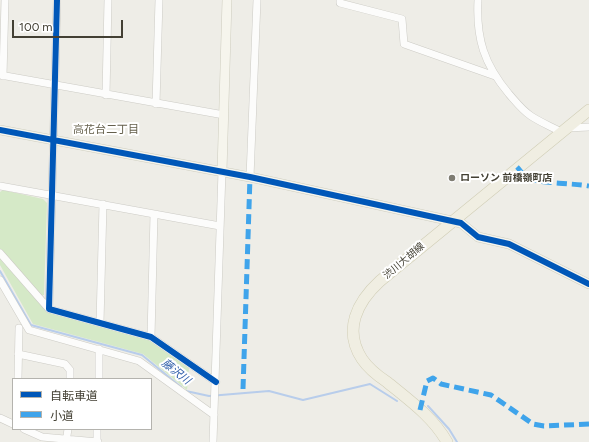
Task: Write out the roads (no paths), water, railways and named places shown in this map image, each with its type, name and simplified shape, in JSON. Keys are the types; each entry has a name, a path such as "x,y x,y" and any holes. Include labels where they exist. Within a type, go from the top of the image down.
{"main road":[{"name":"渋川大胡線","path":"448,442 434,422 378,376 362,360 355,343 353,330 356,311 366,293 589,110"}],"street":[{"path":"5,0 2,75 54,86 224,115"},
{"path":"49,309 52,140 57,0"},
{"path":"106,95 108,0"},
{"path":"156,104 159,0"},
{"path":"213,442 224,115 226,0"},
{"path":"250,177 257,0"},
{"path":"340,0 340,3 402,19 404,44 495,76"},
{"path":"478,0 477,18 480,44 484,56 495,76 525,111 531,116 564,130 589,128"},
{"path":"0,130 222,171 461,223 478,237 509,244 589,284"},
{"path":"0,186 220,226"},
{"path":"100,323 103,204"},
{"path":"151,337 154,214"},
{"path":"0,253 49,309 151,337 216,382"},
{"path":"0,280 29,330 139,361 214,415"},
{"path":"18,378 19,328"},
{"path":"99,349 99,378"},
{"path":"18,354 65,364 70,370 70,378"},
{"path":"0,418 12,424"},
{"path":"26,430 42,437 67,441 97,442 98,430"},
{"path":"67,441 68,430"}],"waterway":[{"name":"藤沢川","path":"0,271 31,325 142,355 181,387"},
{"name":"藤沢川","path":"186,391 209,396 269,391 303,400 370,384 397,401"},
{"name":"藤沢川","path":"428,406 449,429 457,442"}],"place":[{"name":"ローソン 前橋嶺町店","path":"452,178"}],"district":[{"name":"高花台二丁目","path":"106,130"}]}
